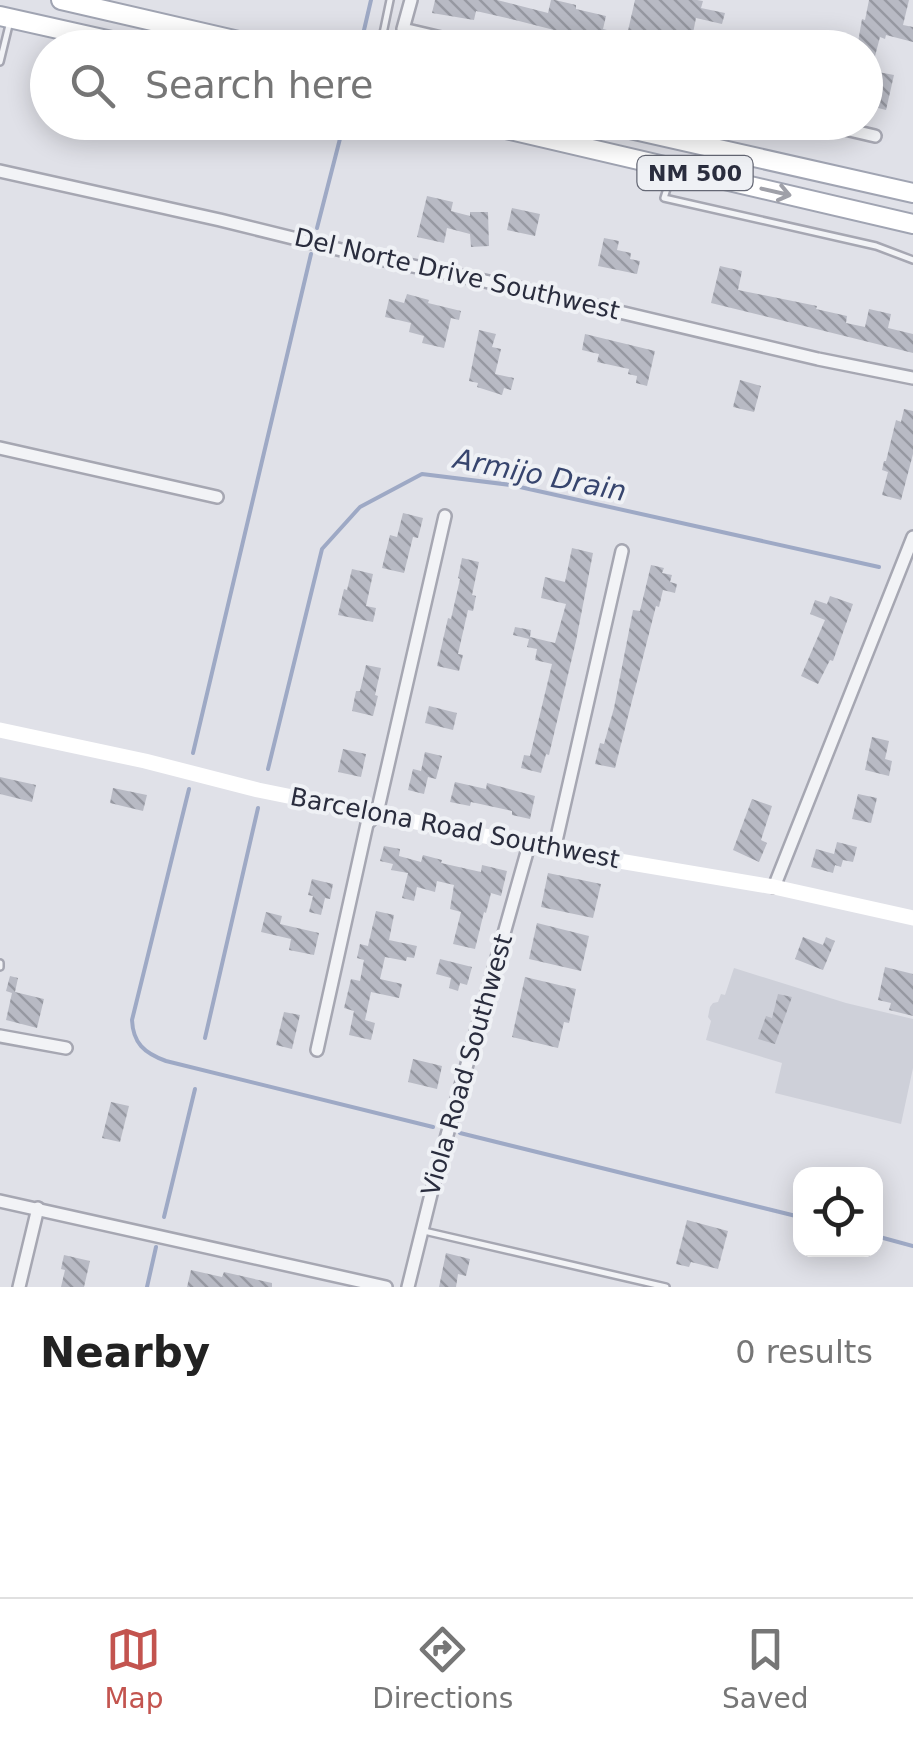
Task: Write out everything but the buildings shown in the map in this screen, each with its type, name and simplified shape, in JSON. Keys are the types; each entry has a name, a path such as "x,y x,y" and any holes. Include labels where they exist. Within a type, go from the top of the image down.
{"main road":[{"path":"62,0 191,30"},
{"path":"5,17 63,30"},
{"name":"NM 500","path":"553,140 913,224"},
{"name":"NM 500","path":"677,140 913,194"}],"street":[{"path":"408,30 404,29 411,0"},
{"name":"Del Norte Drive Southwest","path":"0,171 913,378"},
{"path":"0,448 217,497"},
{"path":"317,1050 367,824 377,813 445,516"},
{"path":"774,887 913,537"},
{"path":"554,850 622,551"},
{"name":"Barcelona Road Southwest","path":"0,730 258,790 554,850 774,887 913,918"},
{"name":"Viola Road Southwest","path":"408,1287 529,845"},
{"path":"0,1036 66,1048"},
{"path":"0,1200 386,1287"},
{"path":"19,1287 38,1208"}],"lane":[{"path":"384,30 390,0"},
{"path":"0,62 5,17"},
{"path":"681,141 664,198 876,246 913,260"},
{"path":"421,1230 666,1287"}],"shaded area":[{"path":"734,968 913,1019 913,1068 901,1124 775,1093 782,1063 706,1040 710,1007 721,994 725,995"}],"waterway":[{"path":"364,30 371,0"},
{"path":"317,228 340,140"},
{"path":"193,753 311,254"},
{"name":"Armijo Drain","path":"268,769 322,549 360,507 422,474 511,485 879,567"},
{"path":"189,789 132,1020 137,1041 146,1051 166,1061 433,1127"},
{"name":"Armijo Drain","path":"205,1038 258,808"},
{"name":"Armijo Drain","path":"164,1217 195,1089"},
{"path":"460,1133 793,1215"},
{"path":"883,1238 913,1246"},
{"name":"Armijo Drain","path":"147,1287 156,1247"}]}
